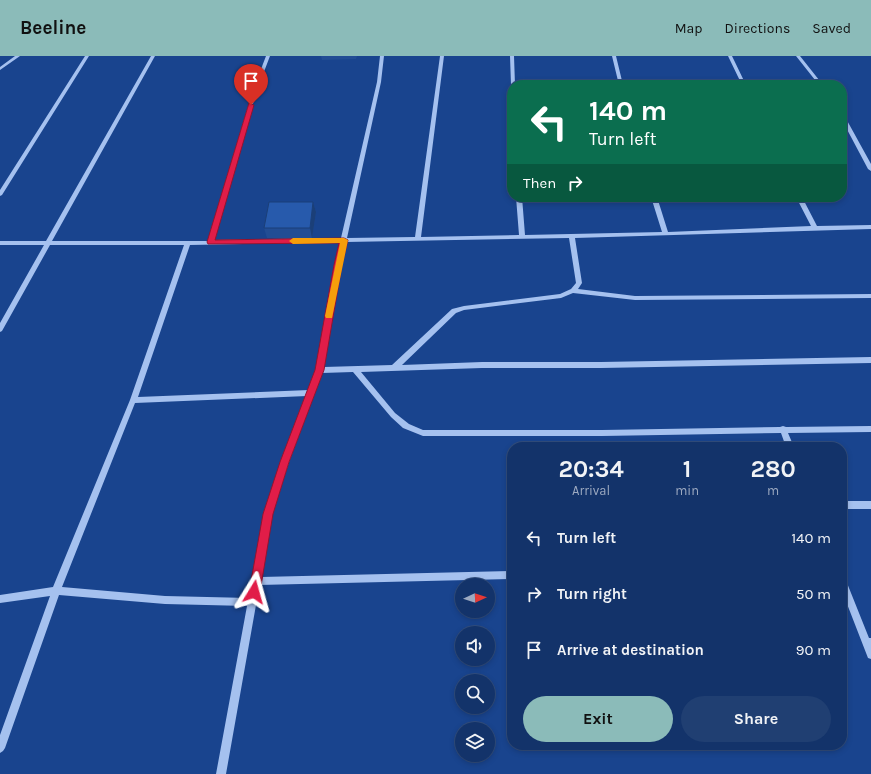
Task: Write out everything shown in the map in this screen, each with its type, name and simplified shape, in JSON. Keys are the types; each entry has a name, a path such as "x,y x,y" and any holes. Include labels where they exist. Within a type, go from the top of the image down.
{"street":[{"path":"0,69 18,56"},
{"path":"0,194 87,56"},
{"path":"0,329 153,56"},
{"path":"210,242 255,90 268,56"},
{"path":"221,774 268,514 285,462 320,370 338,265 379,82 382,56"},
{"path":"418,238 442,56"},
{"path":"512,56 513,80"},
{"path":"614,56 620,80"},
{"path":"730,56 742,80"},
{"path":"798,56 817,80"},
{"path":"847,124 871,169"},
{"path":"519,202 522,236"},
{"path":"656,202 666,234"},
{"path":"802,202 815,228"},
{"path":"0,243 188,243 572,236 871,227"},
{"path":"394,368 454,311 464,308 562,296 573,291 579,283 572,236"},
{"path":"0,748 56,591 133,400 188,243"},
{"path":"573,291 635,298 871,296"},
{"path":"320,370 482,365 601,365 871,360"},
{"path":"355,370 393,415 406,426 423,433 871,429"},
{"path":"133,400 311,393"},
{"path":"783,429 788,442"},
{"path":"847,505 871,505"},
{"path":"256,581 507,575"},
{"path":"0,599 56,591 164,600 253,602"},
{"path":"847,592 869,642 871,654"}],"building":[{"path":"269,202 313,202 310,228 264,228"}],"slow traffic":[{"path":"293,241 344,240 329,316"}],"route":[{"path":"251,105 210,242 344,240 338,265 320,370 285,462 268,514 254,592"}]}
